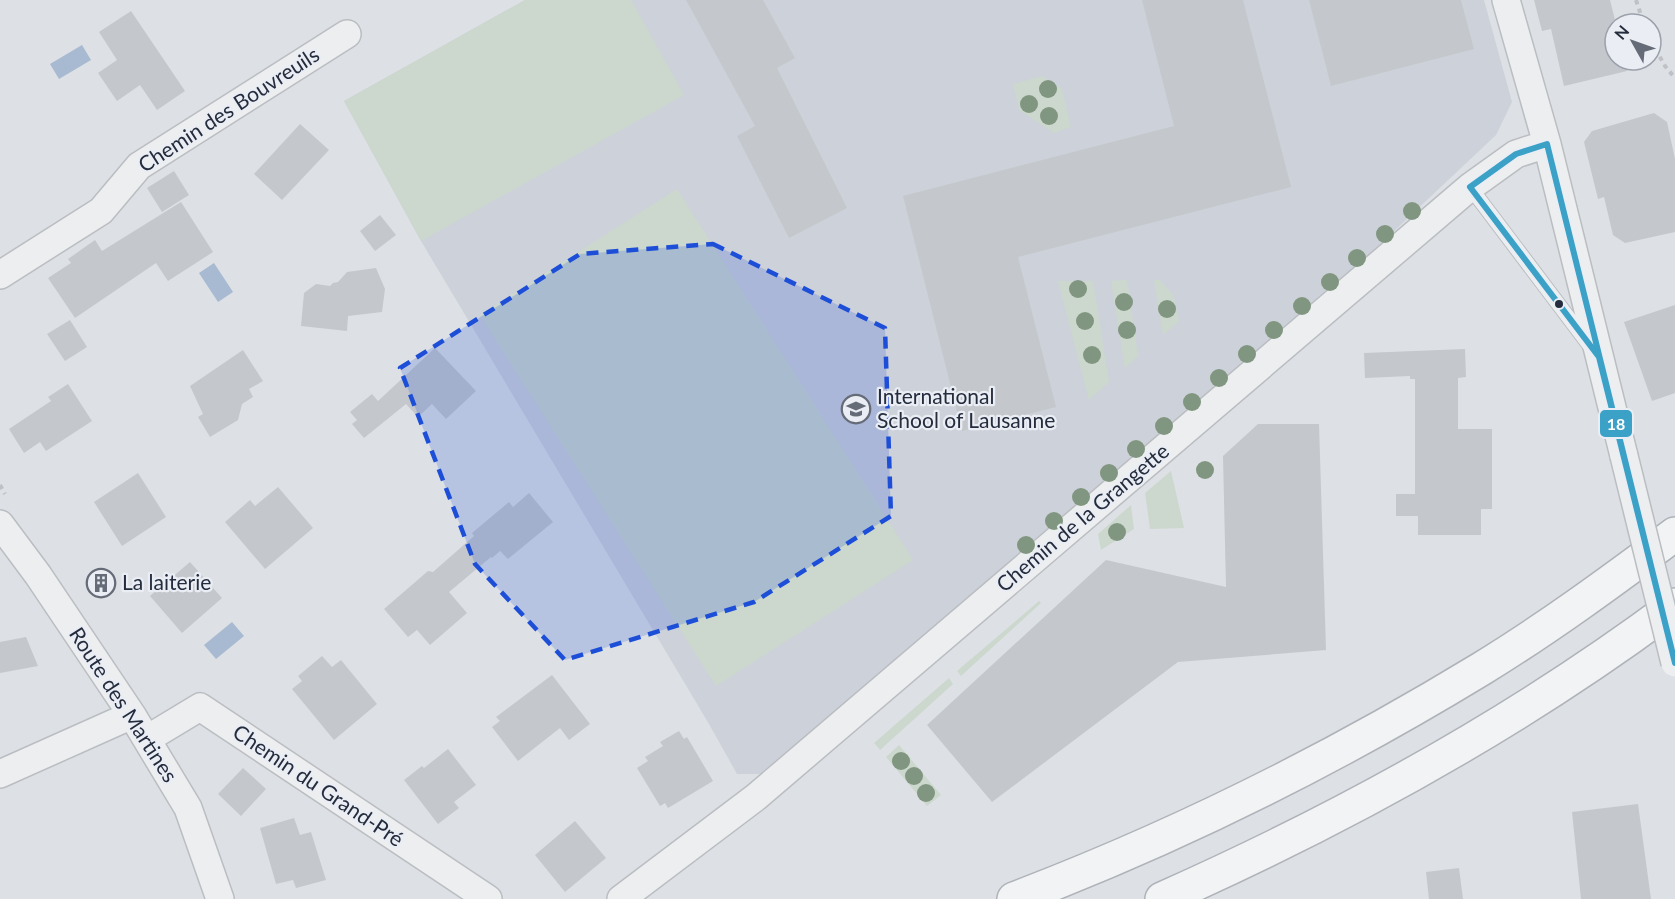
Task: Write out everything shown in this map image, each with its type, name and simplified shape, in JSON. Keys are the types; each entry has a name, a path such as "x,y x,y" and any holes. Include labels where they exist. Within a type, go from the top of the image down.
{"highway":[{"path":"1014,899 1118,857 1191,824 1264,790 1335,752 1483,668 1611,582 1675,534"},
{"path":"1162,899 1288,841 1434,762 1514,714 1638,633 1675,605"}],"street":[{"path":"1506,0 1547,144 1675,663"},
{"name":"Chemin des Bouvreuils","path":"0,275 101,210 140,166 346,34"},
{"name":"Chemin de la Grangette","path":"621,899 756,797 1470,187 1516,154 1547,144"},
{"name":"Route des Martines","path":"0,524 38,575 132,715 188,808 220,899"},
{"name":"Chemin du Grand-Pré","path":"147,739 200,707 488,899"},
{"path":"0,774 132,715"}],"lane":[{"path":"1470,187 1599,357"}],"path":[{"path":"1663,62 1675,78"},
{"path":"0,485 5,494"}],"highlighted area":[{"path":"713,244 885,328 891,516 754,602 565,660 475,564 400,368 580,254"}],"shaded area":[{"name":"International School of Lausanne","path":"525,0 1484,0 1512,102 1496,135 1357,266 768,774 737,774 421,241 344,101"},
{"path":"525,0 631,0 684,95 421,241 344,101"},
{"path":"1042,76 1062,89 1071,127 1054,133 1019,110 1013,84"},
{"path":"677,189 913,560 716,686 480,315"},
{"path":"1127,280 1138,356 1125,368 1111,281"},
{"path":"1154,280 1160,280 1173,295 1179,321 1163,335"},
{"path":"1058,281 1093,281 1109,382 1089,400"},
{"path":"1171,471 1184,528 1150,529 1145,493"},
{"path":"1131,505 1134,529 1101,550 1098,534"},
{"path":"1039,601 1041,603 961,676 957,671"},
{"path":"949,678 953,684 880,750 874,743"},
{"path":"899,745 941,795 927,806 886,757"}],"water":[{"path":"82,45 91,60 59,79 50,64"},
{"path":"214,263 233,292 218,302 199,273"},
{"path":"232,622 244,636 216,659 204,645"}],"building":[{"path":"686,0 763,0 795,58 777,68 847,208 789,238 737,136 755,126"},
{"path":"1142,0 1243,0 1291,187 1018,257 1056,407 962,431 903,196 1174,126"},
{"path":"1309,0 1461,0 1474,49 1331,86"},
{"path":"1534,0 1610,0 1613,12 1603,12 1603,72 1623,72 1564,86 1551,29 1542,31"},
{"path":"131,11 185,91 157,110 140,85 117,101 98,73 117,60 99,32"},
{"path":"1654,113 1667,122 1675,159 1675,232 1625,243 1613,235 1604,197 1598,199 1584,142 1592,131"},
{"path":"300,124 329,150 282,200 254,174"},
{"path":"174,171 189,195 162,212 147,188"},
{"path":"181,202 213,252 168,281 156,263 75,318 48,278 71,263 68,259 95,240 102,251"},
{"path":"380,215 396,235 375,251 360,231"},
{"path":"376,268 385,289 382,312 348,316 347,331 301,326 304,293 316,284 330,286 338,282 347,272"},
{"path":"1675,305 1675,393 1652,401 1624,322"},
{"path":"70,320 87,347 65,361 47,334"},
{"path":"435,348 476,391 446,419 432,404 418,417 406,404 364,438 352,424 357,420 350,412 372,394 378,401"},
{"path":"1465,349 1466,377 1458,378 1458,429 1492,429 1492,509 1481,509 1481,535 1418,535 1418,516 1396,516 1396,494 1415,494 1415,379 1410,379 1410,376 1365,378 1364,353"},
{"path":"243,350 263,381 249,389 253,397 242,404 238,420 210,437 198,417 203,414 190,386"},
{"path":"68,384 92,421 46,451 40,442 24,453 9,429 51,401 48,397"},
{"path":"1258,424 1319,424 1326,650 1178,662 992,802 927,725 1106,560 1226,587 1223,456"},
{"path":"138,473 166,517 122,546 94,502"},
{"path":"278,487 313,528 265,569 225,522 250,500 255,506"},
{"path":"529,493 553,522 508,559 500,551 491,557 449,592 467,613 430,645 417,630 408,637 384,609 428,571 433,572 474,536 472,533 509,502 513,507"},
{"path":"190,562 222,598 182,633 150,596"},
{"path":"26,637 38,666 0,673 0,642"},
{"path":"322,656 332,667 341,660 377,704 334,740 292,689 302,681 298,676"},
{"path":"552,675 590,724 569,740 560,728 518,761 492,727 500,721 496,717"},
{"path":"679,731 684,739 687,737 713,781 668,808 665,803 660,806 637,768 648,761 645,757 663,746 660,742"},
{"path":"448,749 476,785 454,802 459,808 438,824 404,780"},
{"path":"243,768 266,789 241,816 218,794"},
{"path":"1638,804 1651,899 1581,899 1572,812"},
{"path":"294,818 300,835 311,832 326,880 296,888 293,880 276,884 260,828"},
{"path":"575,821 606,858 565,892 535,855"},
{"path":"1459,868 1463,899 1429,899 1426,872"}],"transit line":[{"name":"18","path":"1547,144 1675,663 1599,357 1470,187 1516,154 1547,144"}],"place":[{"name":"International School of Lausanne","path":"856,409"},
{"name":"La laiterie","path":"101,583"}]}
